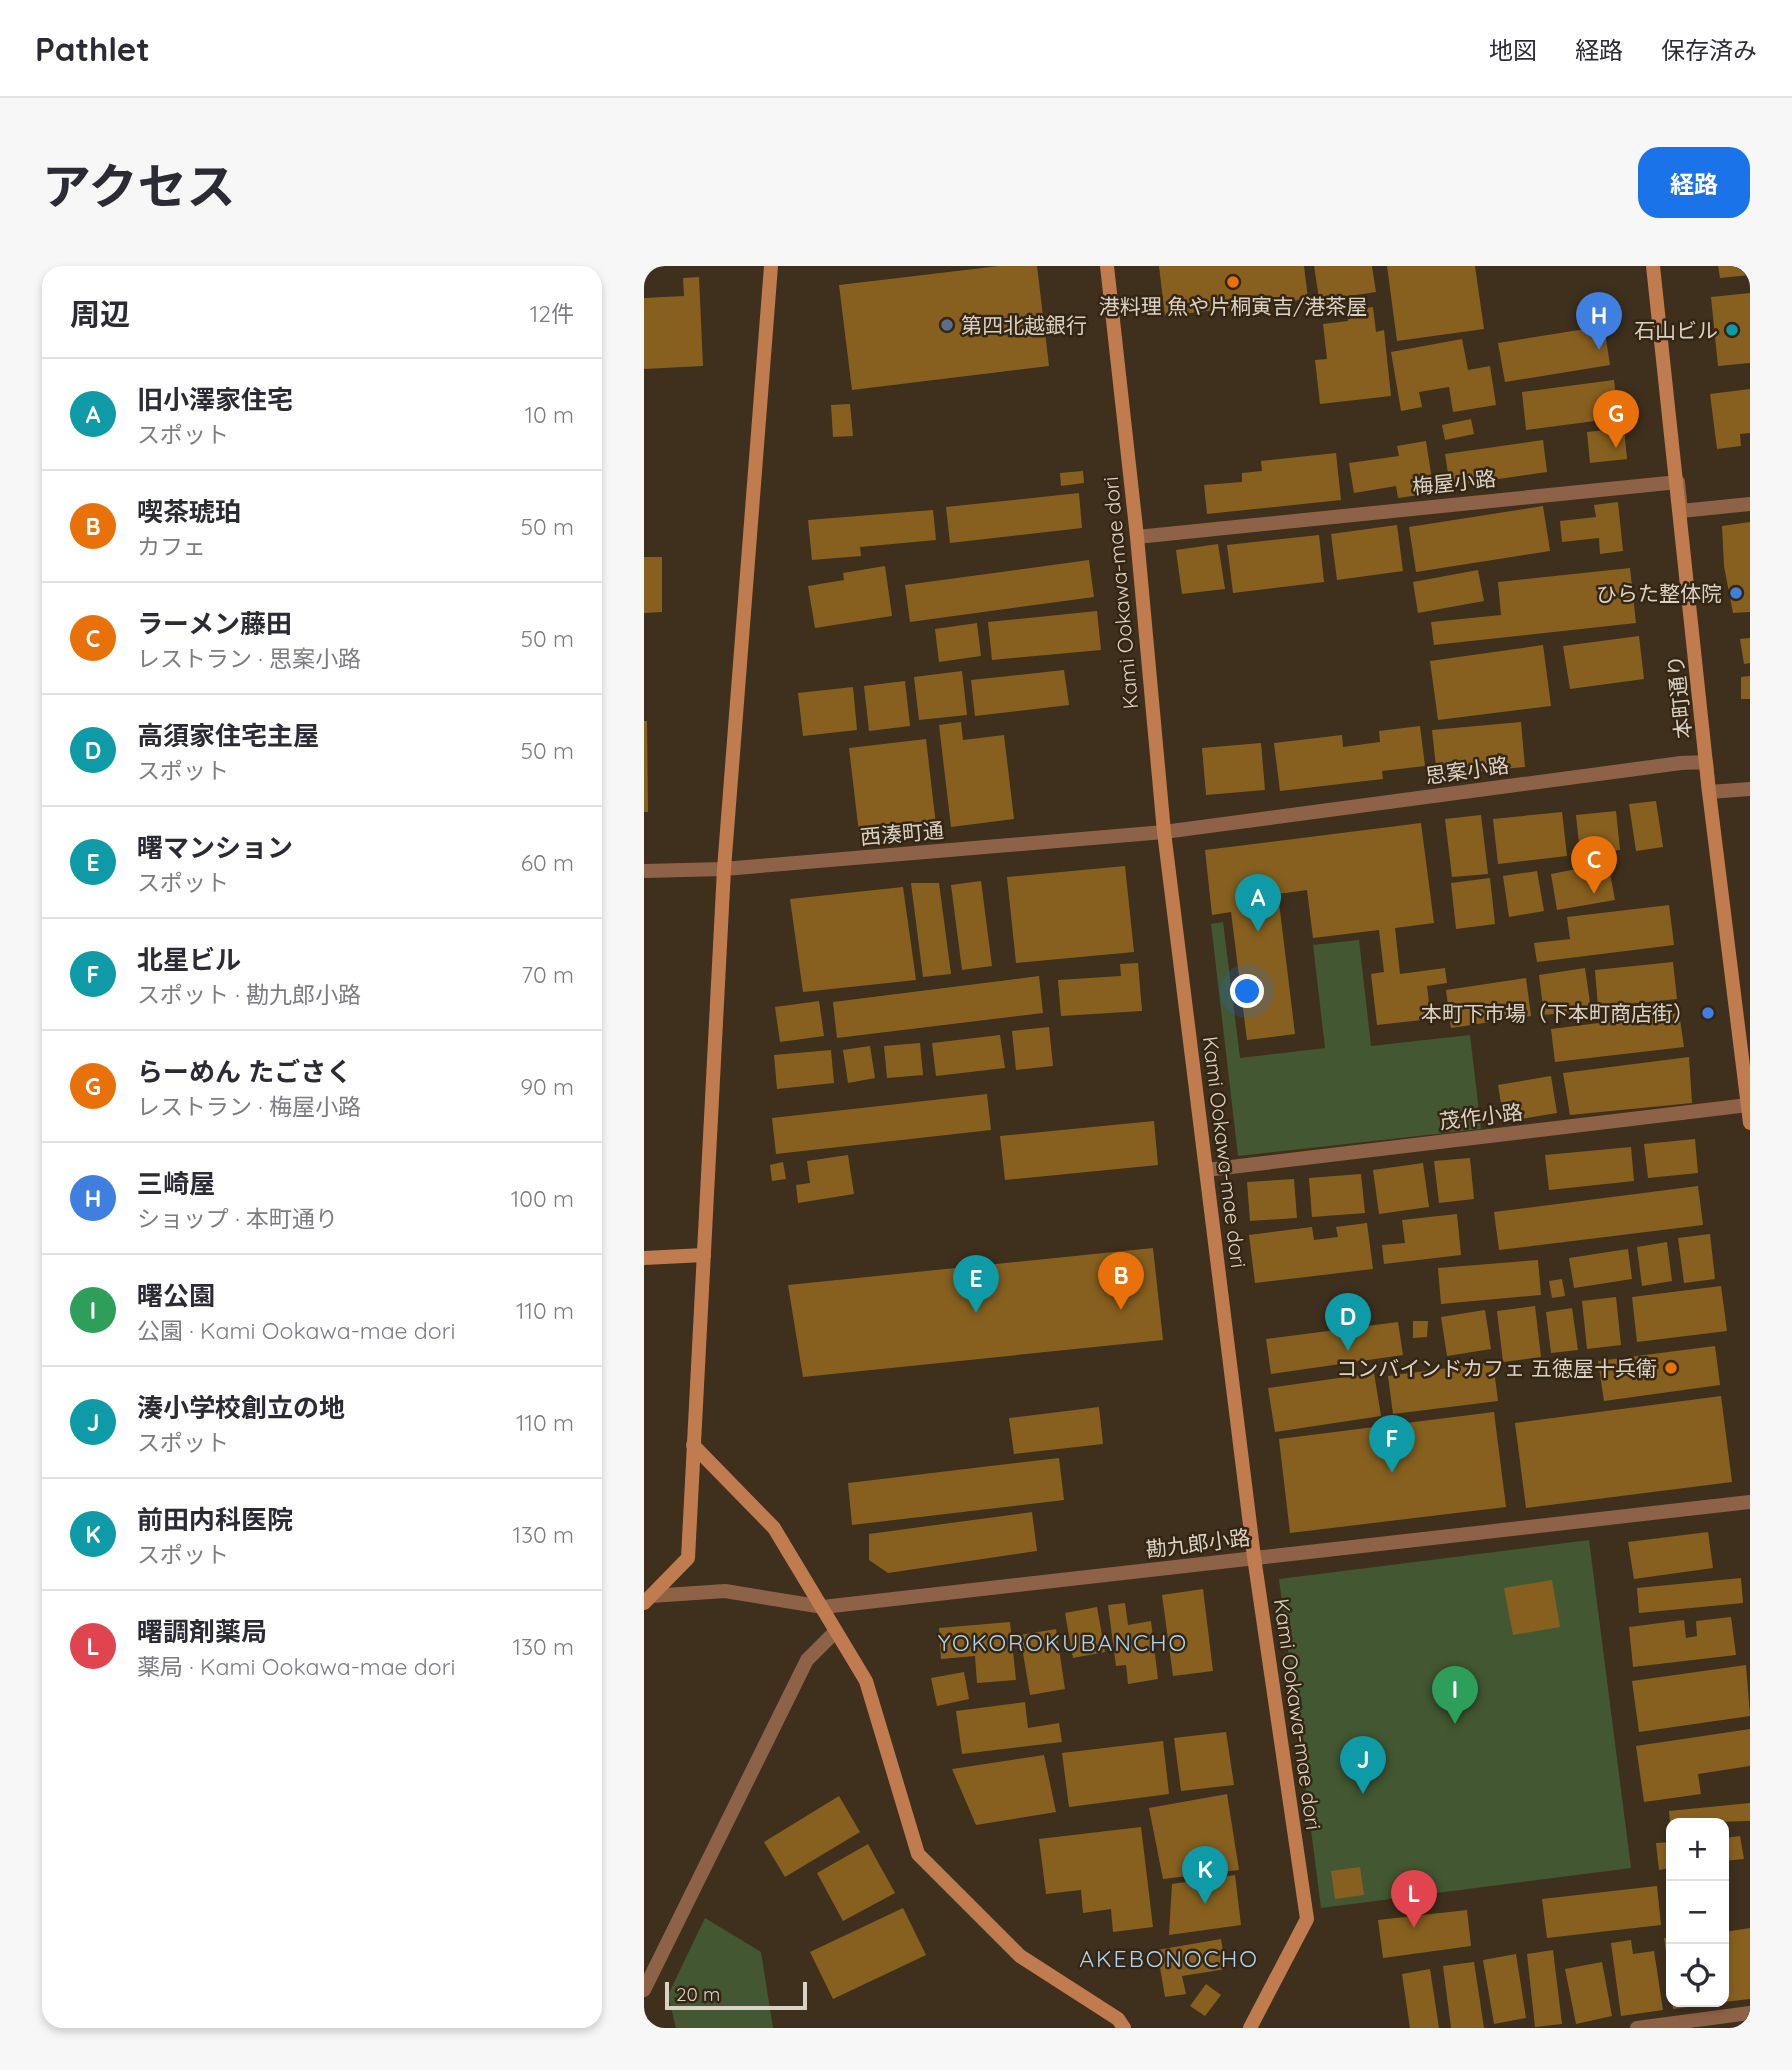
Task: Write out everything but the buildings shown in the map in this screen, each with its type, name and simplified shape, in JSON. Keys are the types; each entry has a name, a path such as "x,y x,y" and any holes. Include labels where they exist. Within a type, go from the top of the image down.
{"street":[{"path":"648,1599 688,1558 724,869 771,266"},
{"name":"Kami Ookawa-mae dori","path":"1107,266 1137,537 1164,832 1254,1558 1307,1919 1250,2028"},
{"path":"1653,266 1681,512 1750,504"},
{"name":"梅屋小路","path":"1137,537 1678,482"},
{"name":"本町通り","path":"1681,512 1706,762"},
{"path":"1706,762 1750,1124"},
{"name":"思案小路","path":"1164,832 1706,762"},
{"path":"1709,792 1750,789"},
{"name":"西湊町通","path":"644,871 724,869 1164,832"},
{"name":"茂作小路","path":"1206,1170 1748,1098"},
{"path":"644,1258 704,1255"},
{"path":"693,1446 774,1528 866,1681 918,1854 1020,1956 1118,2019 1124,2028"},
{"name":"勘九郎小路","path":"648,1599 725,1591 823,1607 1750,1502"},
{"path":"644,1990 807,1660 836,1630"},
{"path":"1637,2028 1750,2013"}],"green space":[{"path":"1223,922 1240,1058 1325,1048 1313,945 1359,940 1371,1046 1470,1035 1481,1129 1238,1156 1211,924"},
{"path":"1589,1540 1631,1868 1321,1908 1279,1579"},
{"path":"705,1918 761,1952 773,2028 676,2028 668,1995"}],"place":[{"name":"港料理 魚や片桐寅吉/港茶屋","path":"1233,282"},
{"name":"第四北越銀行","path":"947,325"},
{"name":"石山ビル","path":"1732,330"},
{"name":"三崎屋","path":"1599,350"},
{"name":"らーめん たごさく","path":"1616,448"},
{"name":"ひらた整体院","path":"1736,593"},
{"name":"ラーメン藤田","path":"1594,894"},
{"name":"旧小澤家住宅","path":"1258,932"},
{"name":"本町下市場（下本町商店街）","path":"1708,1013"},
{"name":"喫茶琥珀","path":"1121,1310"},
{"name":"曙マンション","path":"976,1313"},
{"name":"高須家住宅主屋","path":"1348,1351"},
{"name":"コンバインドカフェ 五徳屋十兵衛","path":"1671,1368"},
{"name":"北星ビル","path":"1392,1473"},
{"name":"曙公園","path":"1455,1724"},
{"name":"湊小学校創立の地","path":"1363,1794"},
{"name":"前田内科医院","path":"1205,1904"},
{"name":"曙調剤薬局","path":"1414,1928"}],"district":[{"name":"YOKOROKUBANCHO","path":"1063,1642"},
{"name":"AKEBONOCHO","path":"1169,1958"}]}
